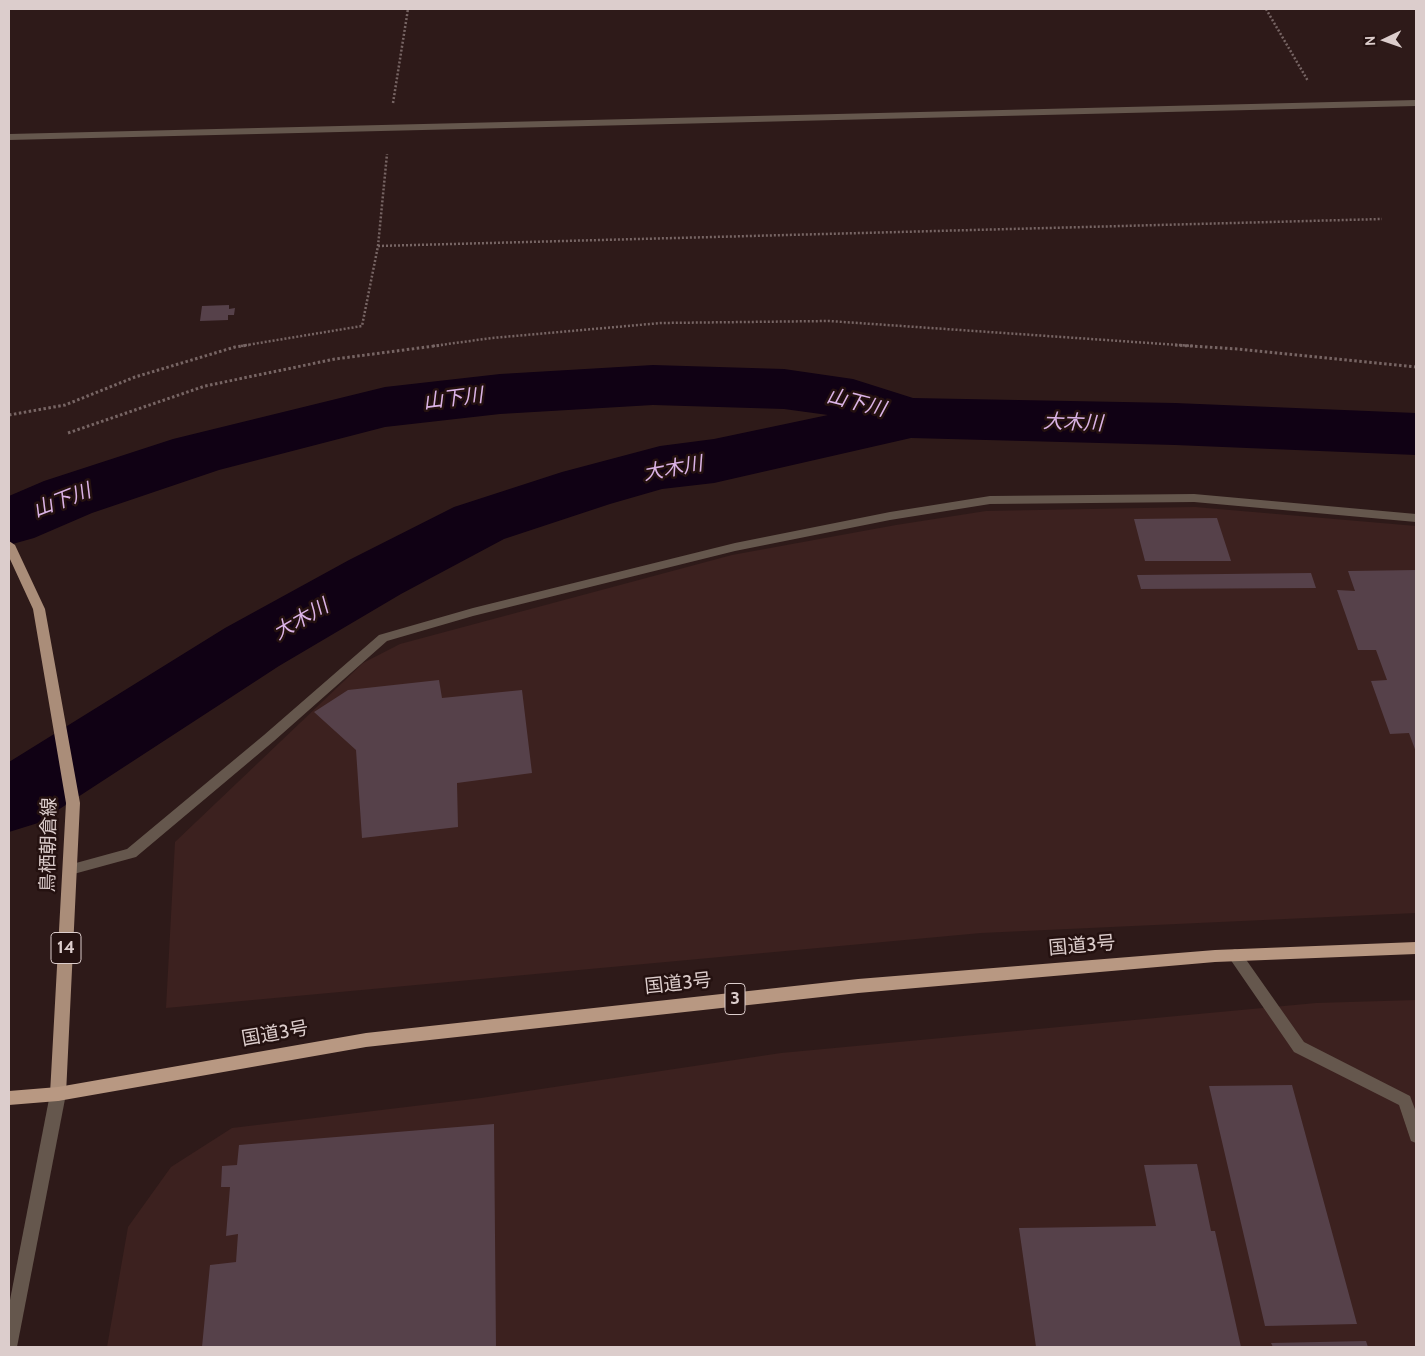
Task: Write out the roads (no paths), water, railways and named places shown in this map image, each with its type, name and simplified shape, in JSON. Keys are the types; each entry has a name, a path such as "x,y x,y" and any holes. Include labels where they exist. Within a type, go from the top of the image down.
{"highway":[{"name":"国道3号","path":"9,1098 58,1094 366,1040 858,986 1235,955 1416,948"}],"main road":[{"name":"鳥栖朝倉線","path":"9,545 39,609 73,803 58,1094"}],"street":[{"path":"9,137 1416,103"},
{"path":"70,870 132,853 269,738 382,638 472,612 631,574 735,546 890,516 990,500 1194,498 1416,518"},
{"path":"1235,955 1299,1047 1405,1101 1416,1136"},
{"path":"9,1347 58,1094"}],"waterway":[{"name":"山下川","path":"9,522 68,497 197,454 385,407 500,394 653,385 784,389 853,399 893,413"},
{"name":"大木川","path":"9,801 252,647 375,577 479,523 586,488 660,468 714,461 911,418 1175,424 1416,434"}]}
